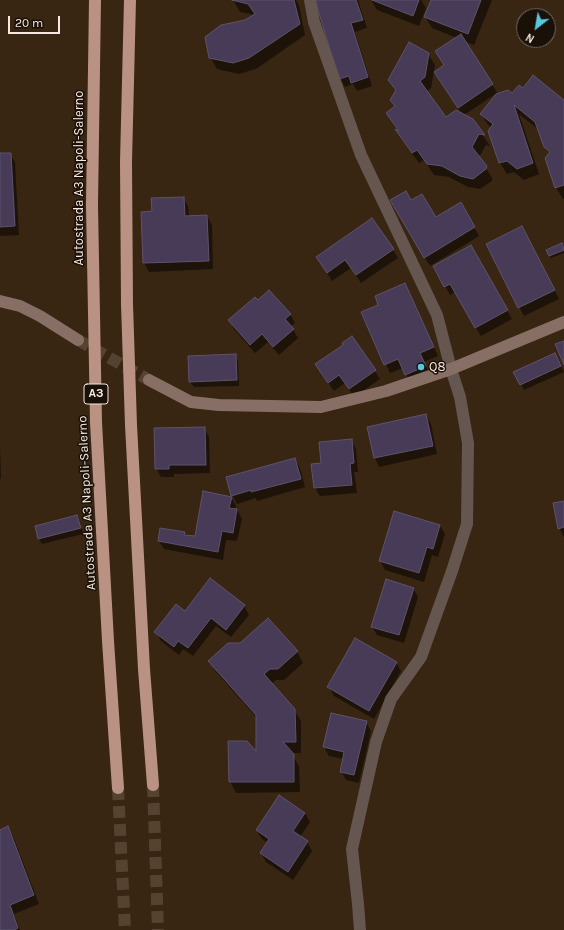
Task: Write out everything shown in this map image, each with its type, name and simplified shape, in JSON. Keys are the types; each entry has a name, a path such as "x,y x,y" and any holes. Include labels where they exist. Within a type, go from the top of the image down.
{"highway":[{"name":"Autostrada A3 Napoli-Salerno","path":"95,0 92,205 96,422 118,788"},
{"path":"130,0 126,170 127,304 130,402 144,669 153,785"}],"street":[{"path":"310,0 314,22 361,155 437,315 450,368 460,397 468,443 467,524 421,657 391,700 376,742 352,849 360,930"},
{"path":"0,301 20,306 40,316 78,340"},
{"path":"149,380 191,402 219,406 321,406 386,391 450,368 564,322"}],"building":[{"path":"232,0 294,0 300,24 249,58 233,63 209,58 205,37 221,25 245,20 255,14 248,4"},
{"path":"315,0 356,0 363,20 351,23 368,77 351,83 349,76 339,79"},
{"path":"372,0 419,0 413,16"},
{"path":"431,0 481,0 468,34 424,17"},
{"path":"461,34 493,84 458,108 434,72 444,65 435,51"},
{"path":"409,42 429,53 425,77 420,81 446,117 456,110 473,119 485,135 479,134 472,147 487,166 486,169 473,179 460,176 442,166 427,164 417,150 412,153 386,113 395,106 390,100 396,90 388,80"},
{"path":"533,75 564,100 564,185 555,188 545,158 550,152 544,147 535,122 514,105 533,163 517,169 507,161 499,163 488,131 493,124 480,114 496,94 508,90 512,93 519,85 523,88"},
{"path":"0,153 11,153 15,226 0,227"},
{"path":"406,191 411,200 422,194 436,217 461,202 475,227 424,258 390,200"},
{"path":"184,197 185,216 207,215 209,261 143,263 141,212 152,211 151,198"},
{"path":"372,218 394,249 356,275 345,260 327,273 316,257"},
{"path":"522,226 555,290 518,308 486,244"},
{"path":"562,243 564,250 549,256 546,250"},
{"path":"471,245 508,310 475,328 450,284 444,287 433,266"},
{"path":"405,283 434,347 420,353 426,366 405,375 398,359 384,365 361,312 378,305 375,296"},
{"path":"269,290 291,314 285,319 294,329 273,347 262,334 250,345 228,320 255,297 258,300"},
{"path":"352,336 376,370 349,389 339,375 328,383 315,364 343,345 342,343"},
{"path":"564,341 564,365 555,344"},
{"path":"555,353 561,366 520,385 513,372"},
{"path":"236,354 237,380 189,382 188,356"},
{"path":"426,414 433,446 374,458 367,427"},
{"path":"205,427 206,465 169,465 169,469 155,469 154,428"},
{"path":"352,439 354,463 350,464 352,485 314,488 311,464 321,463 319,442"},
{"path":"295,458 301,479 231,496 226,477"},
{"path":"203,491 232,497 229,508 237,509 233,533 222,531 218,552 158,541 160,528 185,532 184,535 195,536"},
{"path":"564,501 564,527 558,529 553,503"},
{"path":"394,511 440,525 433,549 427,547 419,573 379,561"},
{"path":"77,515 81,528 38,539 35,526"},
{"path":"210,578 245,605 226,630 211,618 188,648 178,641 174,647 154,632 176,604 185,611"},
{"path":"386,579 414,588 399,635 371,627"},
{"path":"268,618 298,651 278,669 270,669 264,674 295,709 296,742 283,742 294,754 294,782 229,782 228,741 247,741 256,751 256,715 208,661 228,643 240,643"},
{"path":"355,638 397,662 369,711 327,687"},
{"path":"331,713 367,721 354,775 340,772 344,752 323,747"},
{"path":"279,795 305,813 293,831 308,841 288,872 260,853 269,839 256,830"},
{"path":"8,826 34,895 10,905 18,928 14,930 0,930 0,830"}],"tunnel":[{"path":"78,340 149,380"},
{"path":"153,785 158,930"},
{"path":"118,788 125,930"}],"place":[{"name":"Q8","path":"421,367"}]}
